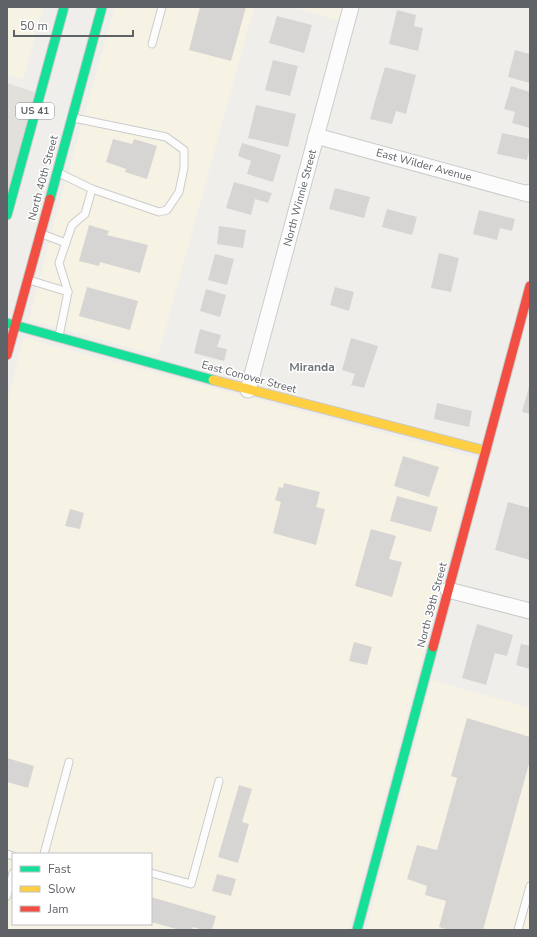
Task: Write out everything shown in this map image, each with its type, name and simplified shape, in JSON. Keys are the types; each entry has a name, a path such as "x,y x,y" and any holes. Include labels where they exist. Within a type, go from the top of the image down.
{"street":[{"name":"US 41","path":"7,215 64,7"},
{"name":"North 40th Street","path":"7,356 11,324 28,280 102,7"},
{"name":"North Winnie Street","path":"248,390 351,7"},
{"name":"East Wilder Avenue","path":"316,136 528,194 530,192"},
{"name":"North 39th Street","path":"357,930 486,451 523,340 530,286"},
{"name":"East Conover Street","path":"11,324 248,390 486,451"},
{"path":"448,590 530,611"}],"lane":[{"path":"152,44 162,7"},
{"path":"57,172 92,190 159,212 167,210 179,192 184,168 184,150 166,137 72,118"},
{"path":"59,338 68,292 59,263 72,225 85,214 92,190"},
{"path":"40,233 66,243"},
{"path":"28,280 68,292"},
{"path":"44,853 69,762"},
{"path":"152,873 191,884 219,781"},
{"path":"7,896 12,877"},
{"path":"518,930 530,886"}],"shaded area":[{"path":"7,7 43,7 23,79 7,75"},
{"path":"115,7 254,7 158,355 29,320 51,234"},
{"path":"293,7 343,7 339,21"},
{"path":"7,83 40,94 7,216"},
{"path":"24,338 476,458 349,930 7,930 7,402"},
{"path":"432,680 530,708 530,930 366,930"}],"building":[{"path":"200,7 246,7 231,61 189,50"},
{"path":"397,10 416,15 414,26 423,28 418,51 389,44"},
{"path":"277,16 312,25 304,53 269,43"},
{"path":"515,50 530,54 530,83 508,77"},
{"path":"273,60 298,66 290,96 265,90"},
{"path":"385,67 416,75 406,114 396,111 392,124 370,119"},
{"path":"511,86 530,92 530,128 512,123 515,112 504,109"},
{"path":"256,105 296,114 288,147 248,138"},
{"path":"502,133 530,139 527,160 497,154"},
{"path":"113,139 132,144 134,139 157,146 147,179 125,172 126,169 106,162"},
{"path":"242,143 281,155 273,182 247,174 251,161 238,156"},
{"path":"234,182 272,193 268,203 255,199 251,215 226,208"},
{"path":"335,188 370,197 364,218 329,209"},
{"path":"387,209 417,217 412,235 382,227"},
{"path":"479,210 515,219 512,231 500,228 497,240 473,234"},
{"path":"89,225 109,231 107,235 148,245 140,273 100,262 99,266 79,261"},
{"path":"219,226 246,230 243,248 217,244"},
{"path":"439,253 459,258 451,292 431,288"},
{"path":"215,254 234,259 227,285 208,280"},
{"path":"87,287 138,301 130,330 79,316"},
{"path":"335,287 354,292 349,311 330,305"},
{"path":"206,289 226,295 220,317 200,311"},
{"path":"200,329 221,335 217,347 227,349 224,361 194,353"},
{"path":"351,338 378,346 364,388 351,385 355,374 342,370"},
{"path":"530,387 530,414 522,412"},
{"path":"437,403 472,411 469,427 434,419"},
{"path":"403,456 439,467 429,497 394,486"},
{"path":"284,483 320,492 316,507 325,509 316,545 273,533 281,502 275,500 279,487 283,488"},
{"path":"397,496 438,507 431,532 390,521"},
{"path":"508,502 530,508 530,560 495,550"},
{"path":"70,509 84,513 80,529 65,526"},
{"path":"371,529 396,536 389,559 402,562 392,597 355,586"},
{"path":"477,624 513,635 507,656 495,653 486,685 462,678"},
{"path":"354,642 372,647 367,665 349,661"},
{"path":"521,644 530,646 530,669 516,665"},
{"path":"467,718 530,737 530,760 483,930 449,930 439,927 446,901 425,895 427,886 407,879 417,845 437,850 457,778 451,776"},
{"path":"7,758 34,766 28,788 7,782"},
{"path":"239,785 252,789 242,822 249,824 238,863 218,857"},
{"path":"217,874 236,879 231,896 212,891"},
{"path":"152,897 216,916 212,930 203,930 193,927 192,930 180,930 152,922"}],"traffic: fast":[{"path":"7,215 64,7"},
{"path":"50,199 102,7"},
{"path":"7,323 213,380"},
{"path":"357,930 433,647"}],"traffic: slow":[{"path":"213,380 486,451"}],"traffic: jam":[{"path":"7,355 50,199"},
{"path":"433,647 530,286"}],"district":[{"name":"Miranda","path":"312,367"}]}
